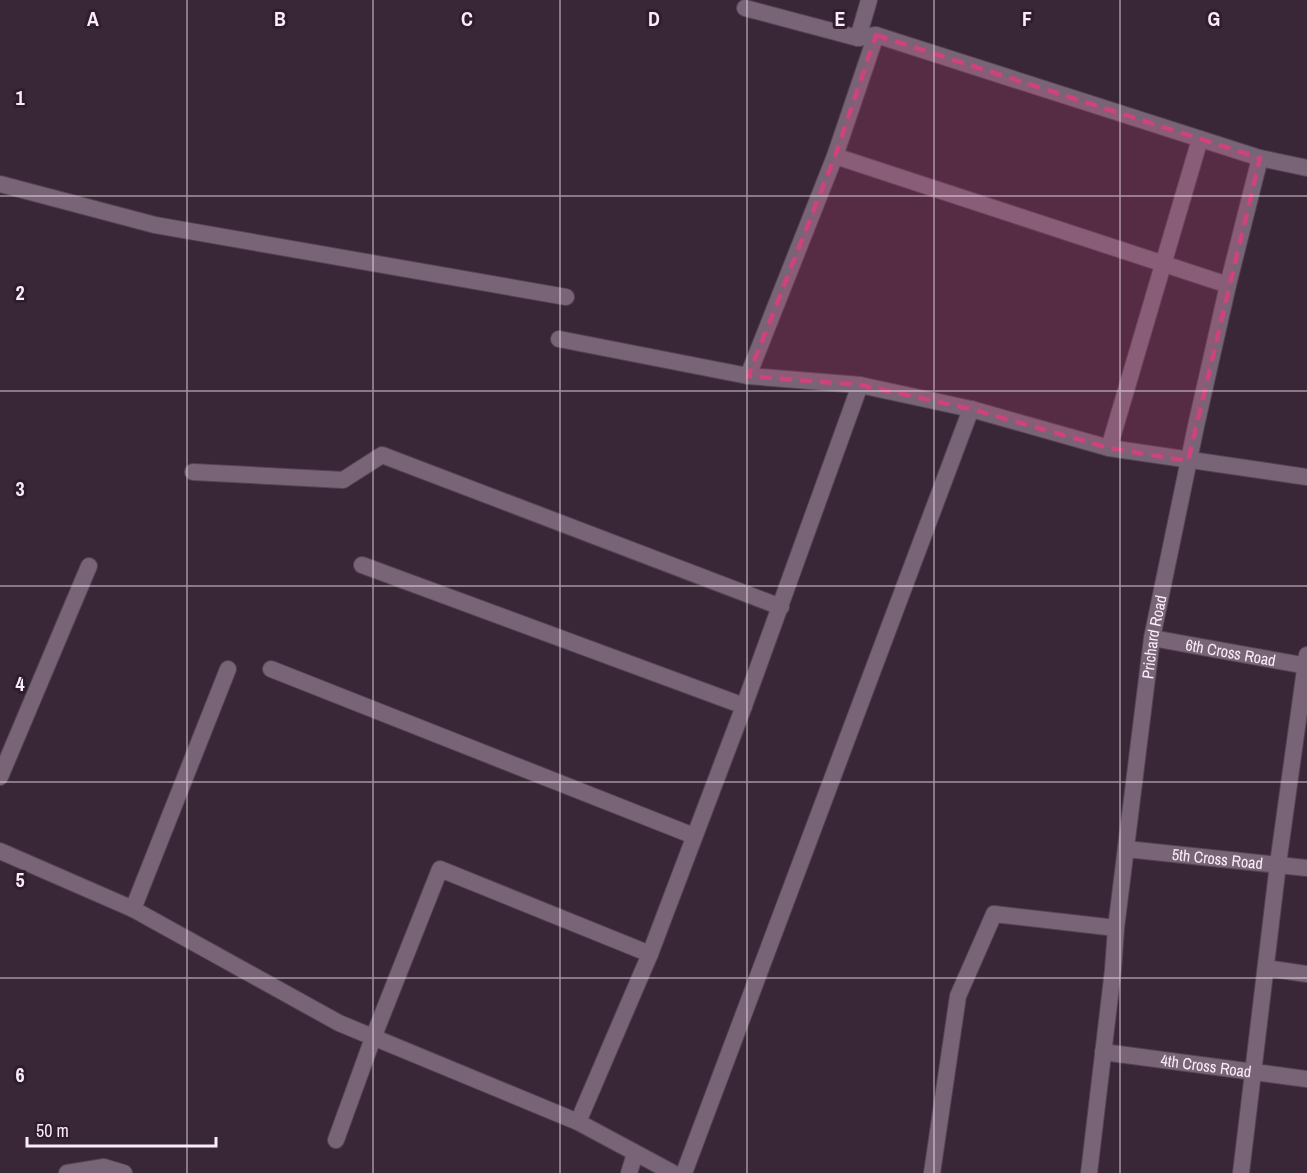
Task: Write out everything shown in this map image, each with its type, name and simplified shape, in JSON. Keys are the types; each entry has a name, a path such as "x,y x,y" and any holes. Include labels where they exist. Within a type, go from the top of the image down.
{"street":[{"path":"858,38 868,0"},
{"path":"745,8 858,38 876,35 1260,158 1307,168"},
{"path":"748,376 834,156 876,35"},
{"path":"1109,448 1200,139"},
{"path":"834,156 1228,285"},
{"name":"Prichard Road","path":"1089,1173 1116,928 1152,638 1188,461 1260,158"},
{"path":"0,184 155,225 566,297"},
{"path":"559,339 748,376 860,385 970,409 1109,448 1307,477"},
{"path":"578,1122 650,954 781,607 860,385"},
{"path":"684,1173 970,409"},
{"path":"193,472 343,480 382,455 781,607"},
{"path":"362,565 744,706"},
{"path":"0,777 89,566"},
{"name":"6th Cross Road","path":"1152,638 1306,662"},
{"path":"1241,1173 1278,864 1300,759 1306,662"},
{"path":"133,909 228,669"},
{"path":"271,669 694,836"},
{"name":"5th Cross Road","path":"1126,849 1307,868"},
{"path":"0,851 133,909 339,1023 578,1122 673,1173"},
{"path":"336,1140 373,1038 440,869 650,954"},
{"path":"932,1173 958,996 994,914 1116,928"},
{"path":"1266,968 1307,974"},
{"name":"4th Cross Road","path":"1103,1053 1307,1079"},
{"path":"628,1173 635,1154"},
{"path":"67,1173 102,1170 124,1173"}],"highlighted area":[{"path":"876,35 1260,158 1188,461 1109,448 971,409 860,385 748,376 835,156"}]}
